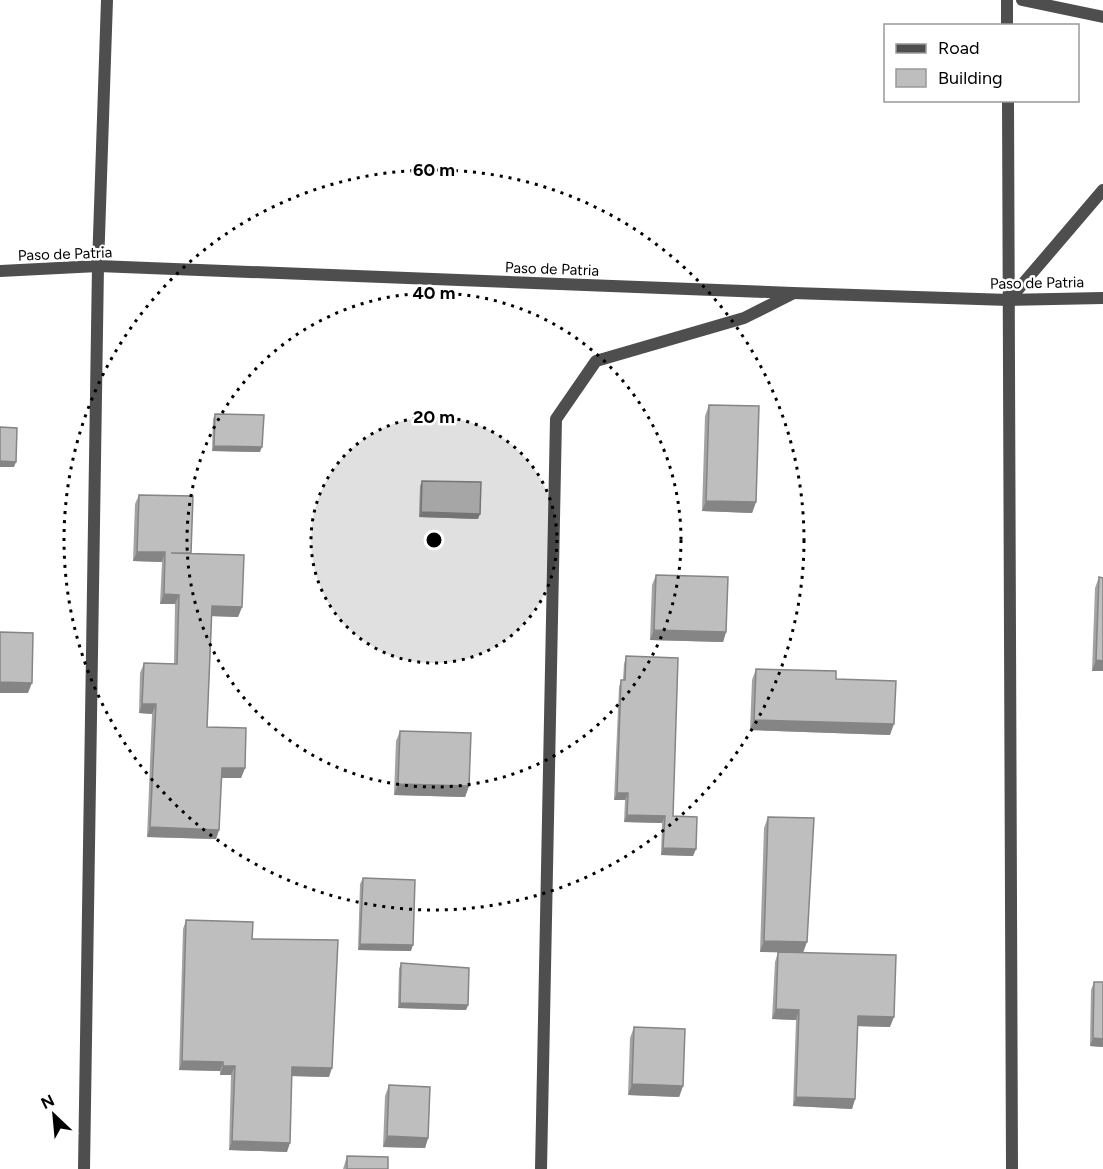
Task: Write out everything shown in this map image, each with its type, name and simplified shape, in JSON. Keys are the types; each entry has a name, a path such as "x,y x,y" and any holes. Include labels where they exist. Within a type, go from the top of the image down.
{"street":[{"path":"84,1169 98,266 107,0"},
{"path":"1007,0 1007,24"},
{"path":"1022,0 1103,17"},
{"path":"1008,102 1012,1169"},
{"path":"1009,300 1103,190"},
{"name":"Paso de Patria","path":"0,271 98,266 1009,300 1103,298"},
{"path":"542,1169 556,419 596,361 744,318 793,293"}],"building":[{"path":"709,405 759,406 756,502 706,501"},
{"path":"215,414 264,415 262,447 214,446"},
{"path":"0,427 17,428 16,462 0,461"},
{"path":"422,481 481,482 480,514 421,512"},
{"path":"139,495 193,496 191,553 171,553 244,555 242,607 212,606 207,727 246,728 245,768 222,768 219,830 150,827 156,704 142,704 144,663 177,664 179,595 164,594 165,552 137,552"},
{"path":"656,575 728,577 726,632 654,630"},
{"path":"1099,577 1103,578 1103,661 1096,660"},
{"path":"0,632 33,633 32,683 0,682"},
{"path":"626,656 678,658 673,816 697,817 696,849 663,848 665,816 627,815 628,793 617,793 621,680 625,680"},
{"path":"756,669 836,671 836,679 896,681 894,724 754,720"},
{"path":"400,731 471,733 469,786 398,784"},
{"path":"768,817 814,818 807,942 764,941"},
{"path":"363,878 415,880 413,945 360,944"},
{"path":"186,920 253,922 252,939 338,940 332,1068 292,1067 290,1143 232,1141 235,1066 223,1066 223,1062 182,1061"},
{"path":"778,952 896,955 894,1017 858,1016 855,1099 796,1097 799,1010 776,1009"},
{"path":"401,963 469,968 468,1005 400,1003"},
{"path":"1094,982 1103,982 1103,1039 1093,1038"},
{"path":"634,1027 685,1029 683,1086 632,1084"},
{"path":"389,1085 430,1087 428,1138 387,1136"},
{"path":"347,1156 388,1157 388,1169 347,1169"}]}
